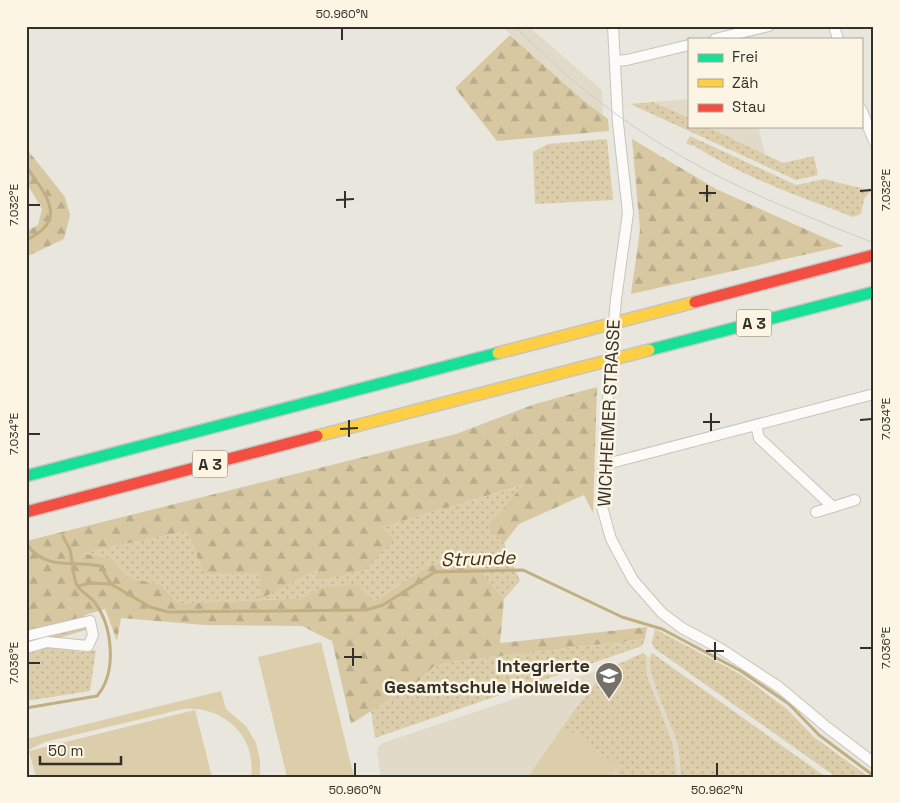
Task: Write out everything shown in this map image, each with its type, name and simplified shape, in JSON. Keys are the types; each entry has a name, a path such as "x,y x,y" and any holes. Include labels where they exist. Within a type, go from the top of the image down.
{"highway":[{"name":"A 3","path":"26,476 874,255"},
{"name":"A 3","path":"26,512 874,292"}],"street":[{"name":"WICHHEIMER STRASSE","path":"613,26 622,158 628,206 616,299 603,465 604,516 611,539 633,580 662,613 682,628 780,687 828,728 874,763"},
{"path":"719,38 768,26"},
{"path":"834,26 838,38"},
{"path":"615,61 627,60 688,45"},
{"path":"862,111 874,141"},
{"path":"603,465 874,394"},
{"path":"756,425 759,438 833,507"},
{"path":"816,512 855,500"},
{"path":"26,636 90,621 94,635 88,646 69,646 47,642 26,648"}],"shaded area":[{"path":"501,26 528,26 602,90 603,115 584,101"},
{"path":"688,99 688,118 655,102"},
{"path":"654,102 688,118 688,128 710,128 783,163 814,156 818,175 796,180 630,104"},
{"path":"710,128 758,128 765,154"},
{"path":"690,136 796,185 824,179 865,189 873,188 864,199 861,214 853,217 731,167 693,145 686,143"},
{"path":"607,139 613,200 535,204 533,152 548,144"},
{"path":"524,485 489,527 504,543 520,581 504,599 470,559 430,565 375,601 320,588 304,598 179,604 160,584 128,578 113,559 79,553 187,531 204,573 260,573 260,598 318,570 318,579 380,527"},
{"path":"655,629 740,674 787,709 814,737 869,777 836,777 654,648 652,643"},
{"path":"645,639 642,646 375,738 371,711 421,679 433,667 449,662"},
{"path":"321,642 354,777 287,777 258,657"},
{"path":"48,646 82,652 96,650 90,691 26,701 26,654"},
{"name":"Integrierte Gesamtschule Holweide","path":"643,653 817,777 381,777 377,754 378,747 383,743 638,657"},
{"path":"643,653 646,656 647,676 672,742 677,777 614,777 619,767 563,726 605,670"},
{"path":"652,653 826,777 681,777 677,742 651,670 650,660"},
{"path":"221,691 226,709 246,726 256,743 260,760 260,777 251,777 251,762 248,748 234,726 211,712 197,709 183,709 45,742 26,751 26,739"},
{"path":"195,710 212,777 36,777 29,751"},
{"path":"563,726 619,767 612,777 528,777"}],"green space":[{"path":"510,35 584,101 608,119 609,131 497,141 455,88"},
{"path":"632,139 716,189 843,246 631,294 640,230"},
{"path":"26,148 65,197 70,215 64,239 26,257 26,231 38,225 42,209 26,182"},
{"path":"597,387 593,513 584,495 519,524 504,543 488,527 523,485 381,527 394,540 365,570 318,580 317,570 260,599 260,573 204,573 187,531 81,553 113,559 128,578 160,584 179,604 304,598 320,588 356,585 375,601 430,565 470,559 504,599 500,643 647,627 645,639 449,662 433,667 421,679 351,724 332,641 302,626 205,625 121,618 117,641 105,609 85,615 86,630 26,647 26,541 456,434 535,404"}],"waterway":[{"path":"26,166 46,196 50,206 47,224 39,232 26,240"},
{"path":"26,708 97,696 108,675 110,650 106,624 95,603 76,583 70,550 63,536"},
{"name":"Strunde","path":"28,546 36,554 52,562 100,566 111,584 150,607 168,612 366,610 383,605 435,572 523,570 622,617 662,629 741,671 789,704 819,735 874,776"},
{"path":"78,586 91,583 111,584"}],"tram line":[{"path":"515,26 562,71 588,92 669,149 762,197 874,243"}],"traffic: fast":[{"path":"649,350 874,292"},
{"path":"26,476 498,353"}],"traffic: slow":[{"path":"498,353 695,302"},
{"path":"317,436 649,350"}],"traffic: jam":[{"path":"695,302 874,255"},
{"path":"26,512 317,436"}],"place":[{"name":"Integrierte Gesamtschule Holweide","path":"609,700"}]}
